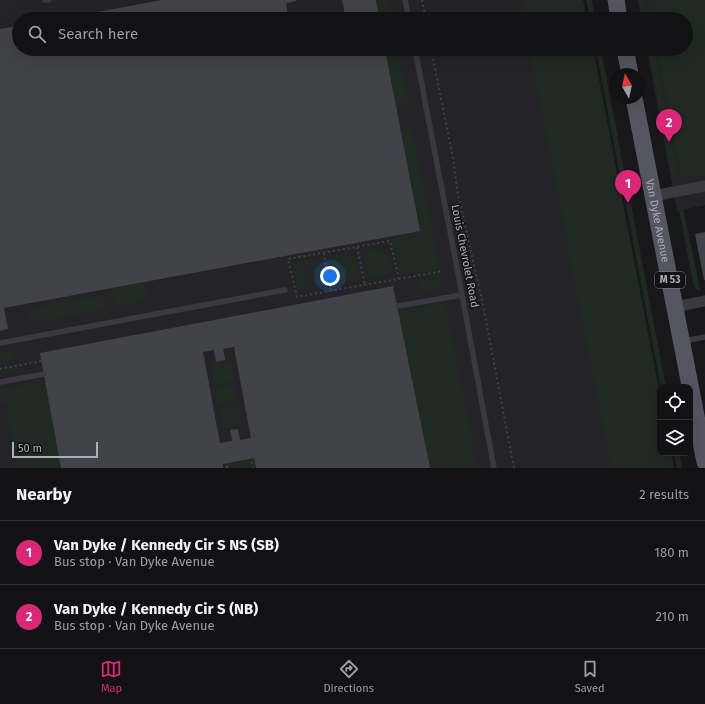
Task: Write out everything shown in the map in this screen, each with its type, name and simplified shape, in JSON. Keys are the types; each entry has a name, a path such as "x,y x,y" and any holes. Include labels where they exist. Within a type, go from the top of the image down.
{"main road":[{"path":"616,0 618,12"},
{"path":"626,56 629,68"},
{"name":"Van Dyke Avenue","path":"635,104 682,342 697,408 705,462"}],"street":[{"path":"653,196 705,186"},
{"path":"675,307 705,301"}],"lane":[{"path":"405,0 408,12"},
{"name":"Louis Chevrolet Road","path":"416,56 494,468"},
{"path":"0,343 286,290"},
{"path":"398,306 462,295"},
{"path":"682,342 705,337"},
{"path":"0,382 44,374"}],"path":[{"path":"422,0 425,12"},
{"path":"432,56 457,190 482,300 514,468"},
{"path":"398,279 390,241 288,259 297,297 443,271"},
{"path":"357,247 365,285"},
{"path":"324,253 331,291"},
{"path":"0,369 41,360"},
{"path":"252,462 253,468"}],"shaded area":[{"path":"0,0 583,0 586,12 12,12 12,56 594,56 658,384 657,456 672,456 674,468 0,468"},
{"path":"376,0 388,0 391,12 379,12"},
{"path":"521,0 583,0 586,12 524,12"},
{"path":"586,0 592,0 594,12 589,12"},
{"path":"638,0 705,0 705,205 677,211 648,56 693,56 693,12 640,12"},
{"path":"639,0 644,0 647,12 641,12"},
{"path":"648,0 705,0 705,175 682,179 659,56 693,56 693,12 651,12"},
{"path":"386,56 399,56 408,104 396,106"},
{"path":"531,56 594,56 658,384 657,456 672,456 674,468 611,468"},
{"path":"597,56 602,56 609,91 609,104 611,104 630,201 625,202"},
{"path":"649,56 655,56 671,141 666,142"},
{"path":"412,128 439,266 437,269 400,276 392,236 420,231 401,133 404,130"},
{"path":"672,144 678,179 672,173 667,145"},
{"path":"682,202 700,291 696,289 693,282 679,210"},
{"path":"626,204 631,204 665,384 660,384"},
{"path":"372,249 386,254 392,264 393,269 382,277 376,278 369,276 364,261 366,252"},
{"path":"345,255 356,261 360,279 357,281 335,285 331,271 333,257"},
{"path":"308,259 318,259 321,281 325,288 321,289 319,286 312,265 304,267 307,284 301,288 297,286 293,266"},
{"path":"440,274 442,286 437,290 420,293 418,278"},
{"path":"146,281 148,292 143,300 115,307 112,288"},
{"path":"104,295 107,309 29,323 26,310"},
{"path":"440,304 446,306 477,468 430,468 399,312"},
{"path":"14,350 15,360 0,363 0,353"},
{"path":"231,361 234,380 214,384 210,365"},
{"path":"17,365 18,370 0,374 0,369"},
{"path":"45,381 61,468 18,468 5,403 0,403 0,389"},
{"path":"235,385 238,401 219,405 216,388"},
{"path":"238,405 242,426 223,429 220,409"},
{"path":"675,456 680,456 682,468 677,468"},
{"path":"254,458 256,468 223,468 223,464"}],"building":[{"path":"162,0 296,0 286,3 288,12 98,12"},
{"path":"342,0 376,0 379,12 345,12"},
{"path":"12,27 12,56 386,56 420,231 4,308 8,329 0,331 0,29"},
{"path":"705,232 705,280 704,280 695,234"},
{"path":"393,286 430,468 256,468 254,458 223,464 223,468 61,468 40,353","holes":["234,347 251,438 240,440 238,429 230,430 232,441 220,443 203,352 214,350 216,362 225,360 223,349"]}],"place":[{"name":"Van Dyke / Kennedy Cir S (NB)","path":"669,142"},
{"name":"Van Dyke / Kennedy Cir S NS (SB)","path":"628,203"}]}
